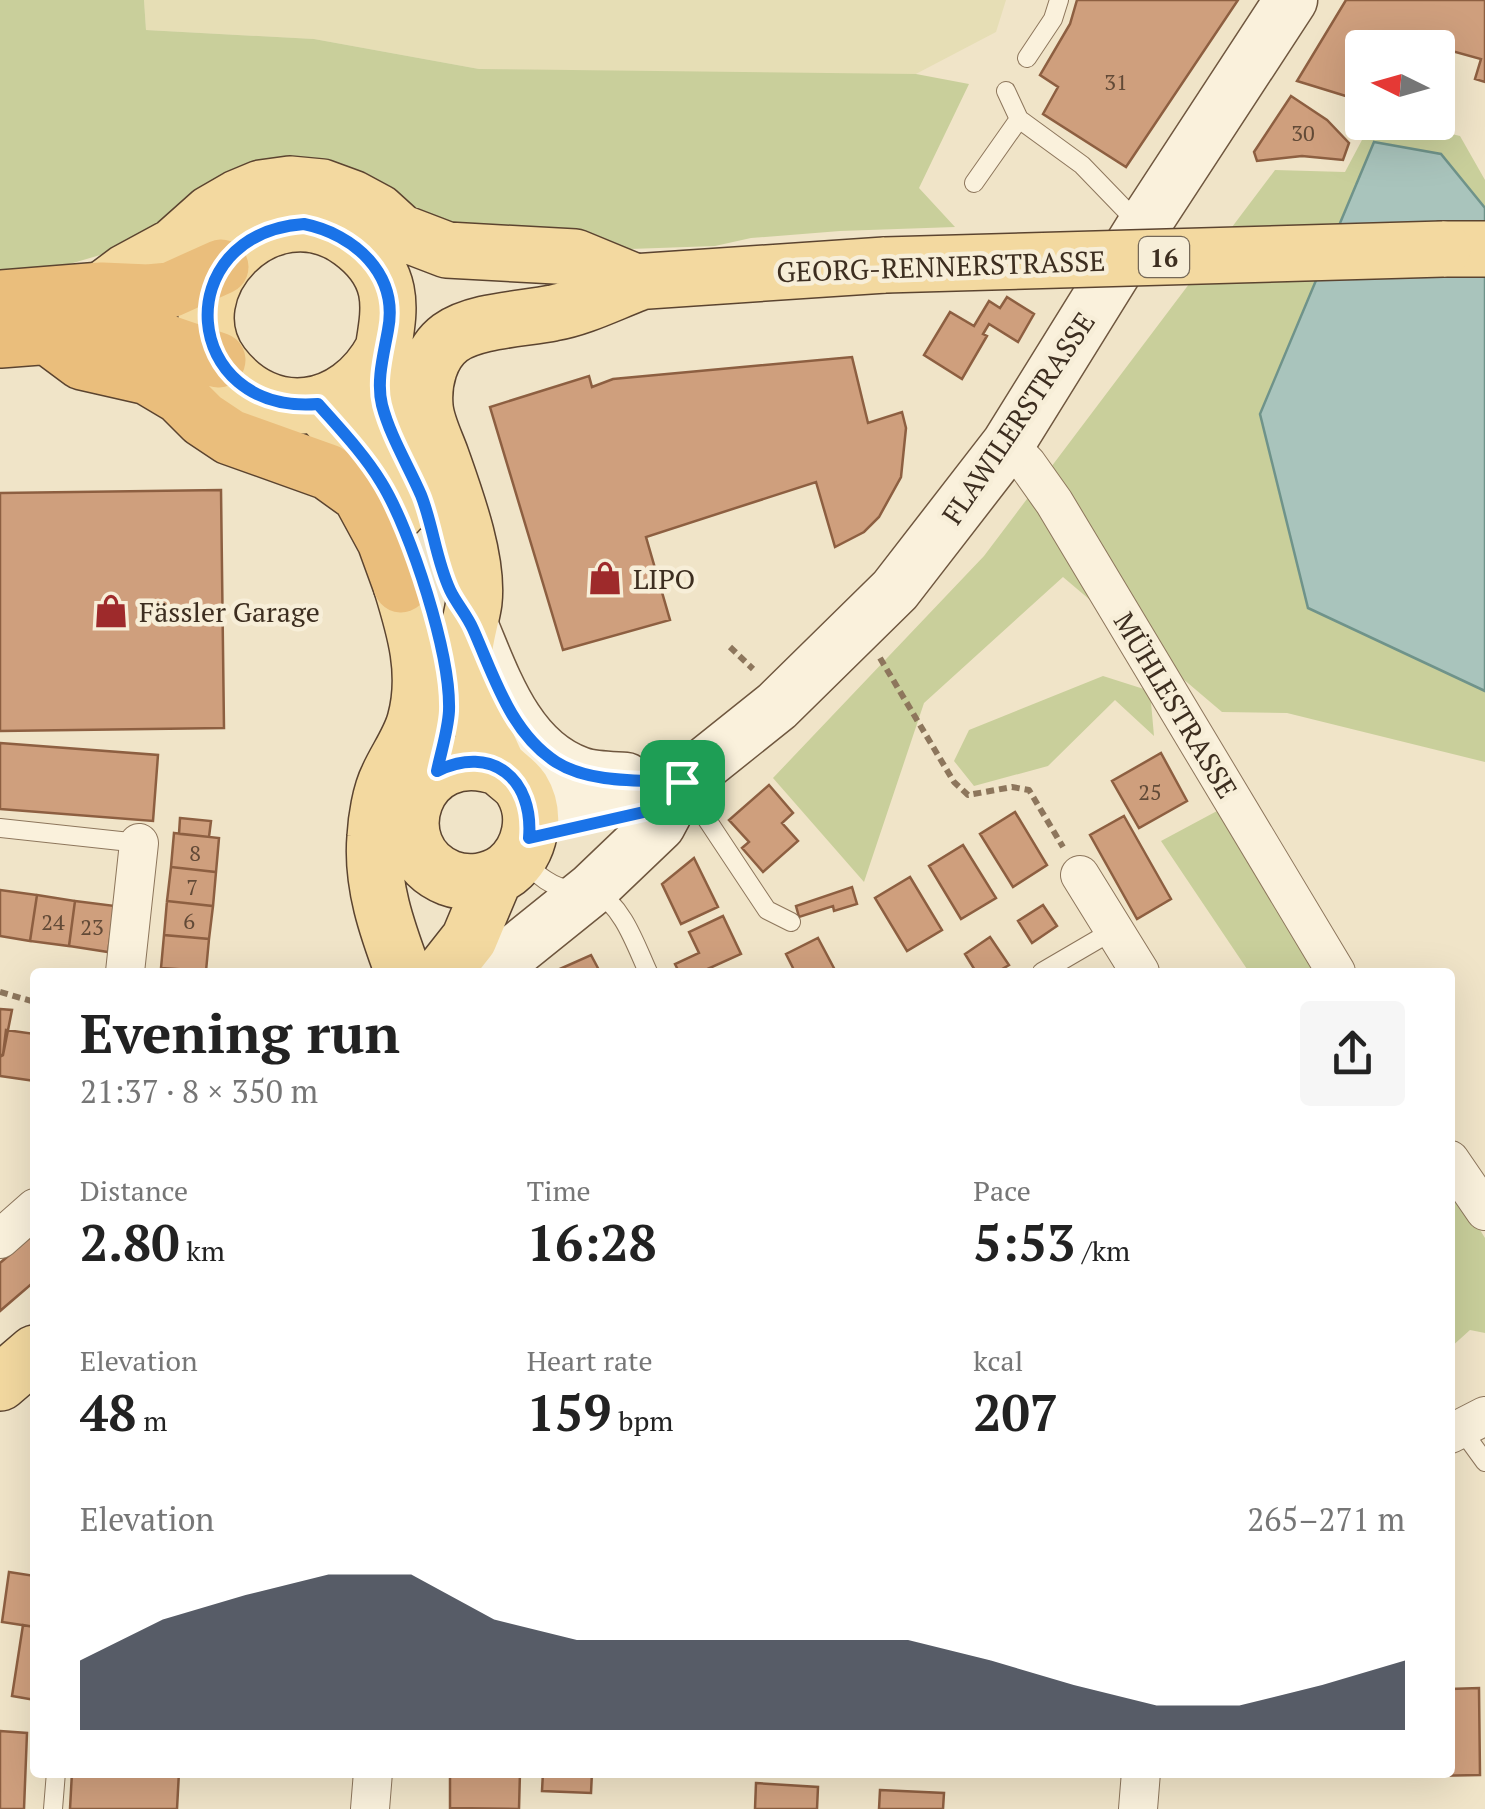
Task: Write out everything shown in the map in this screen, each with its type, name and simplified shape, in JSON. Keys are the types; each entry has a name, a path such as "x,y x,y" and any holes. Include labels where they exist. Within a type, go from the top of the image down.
{"highway":[{"path":"0,298 114,281 148,292 170,290 221,267"},
{"path":"24,338 104,332 145,335 218,360"},
{"path":"24,338 82,362 148,376 180,396 203,419 230,437 328,472 360,495 385,541 401,584"}],"main road":[{"name":"FLAWILERSTRASSE","path":"514,828 674,795 778,706 895,590 1008,444 1142,228 1291,0"},
{"path":"114,281 174,246 211,213 237,198 261,188 290,184 322,188 352,198 378,212 400,232 447,250 575,257 638,283"},
{"name":"16","path":"221,267 237,248 257,234 292,225 329,229 350,240 368,257"},
{"name":"GEORG-RENNERSTRASSE","path":"368,257 404,271 455,279 524,279 578,285 885,265 1485,249"},
{"path":"368,257 382,278 389,302 381,400 423,500 450,589 471,624 502,699 525,732 554,760 580,774 674,795 658,825 592,889 493,968"},
{"path":"221,267 208,310 209,334 218,360 249,391 270,402 294,406 339,397 372,368 386,338"},
{"path":"446,968 469,939 514,828 463,671 476,582 450,481 425,410 425,384 431,362 451,337 484,325 557,313 638,283"},
{"name":"GEORG-RENNERSTRASSE","path":"386,338 463,304 578,285"},
{"path":"318,404 380,480 398,512 419,573 436,626 449,696 437,771"},
{"path":"401,584 416,632 422,680 415,724 385,782 375,838 376,882 386,927 401,968"},
{"path":"468,761 514,828 464,882 435,870 420,854 412,832 412,809 420,788 437,771 468,761"},
{"path":"435,870 444,926 443,968"},
{"path":"0,1383 30,1358"}],"street":[{"name":"MÜHLESTRASSE","path":"1008,444 1054,502 1334,968"},
{"path":"125,968 140,843"},
{"path":"1080,875 1138,968"},
{"path":"1466,1172 1485,1211"},
{"path":"0,1239 30,1212"},
{"path":"370,1809 373,1778"},
{"path":"1138,1809 1141,1778"}],"lane":[{"path":"1028,58 1053,19 1059,0"},
{"path":"1006,91 1019,118 1082,165 1142,228"},
{"path":"974,184 1019,118"},
{"path":"674,795 767,910 791,922"},
{"path":"0,828 140,843"},
{"path":"514,828 550,884 569,890 592,889 606,899 623,921 646,968"},
{"path":"1049,968 1114,930"},
{"path":"1465,1426 1485,1462"},
{"path":"53,1809 56,1778"}],"path":[{"path":"730,648 759,674 755,682"},
{"path":"877,653 954,782 968,796 1012,787 1029,790 1080,875"},
{"path":"0,992 30,1001"}],"shaded area":[{"path":"144,0 1006,0 996,32 912,76 479,69 314,39 146,30"}],"green space":[{"path":"0,0 144,0 146,30 314,39 479,69 916,74 969,84 919,188 955,227 840,231 751,238 715,246 630,249 158,238 56,268 0,275"},
{"path":"1455,135 1460,136 1485,180 1485,208 1441,154 1308,607 1485,691 1485,762 1287,713 1222,712 1063,577 924,703 864,882 773,778 984,556 1275,170 1345,172 1362,140 1455,140"},
{"path":"1103,676 1150,691 1154,736 1115,700 1048,766 974,786 954,761 969,730"},
{"path":"1217,811 1315,968 1246,968 1161,841"},
{"path":"1455,1190 1485,1238 1485,1333 1470,1330 1455,1344"}],"water":[{"path":"1374,142 1441,154 1485,208 1485,691 1308,608 1260,414"}],"building":[{"path":"1077,0 1238,0 1126,167 1043,114 1058,87 1040,75 1070,24"},
{"path":"1346,0 1485,0 1485,82 1475,79 1481,59 1455,52 1455,30 1345,30 1345,96 1297,81"},
{"path":"1291,96 1327,120 1349,143 1343,160 1302,156 1257,161 1254,152"},
{"path":"1007,297 1034,314 1018,342 989,324 983,334 987,336 962,379 924,355 950,312 974,326 989,301 1000,308"},
{"path":"852,357 868,423 902,412 906,428 901,477 879,517 864,532 835,547 816,482 646,537 670,620 563,650 490,407 589,376 592,387 613,379"},
{"name":"Fässler Garage","path":"221,490 224,728 0,731 0,493"},
{"path":"0,743 158,755 153,821 0,809"},
{"path":"1161,753 1187,801 1139,828 1112,781"},
{"path":"769,785 793,813 782,823 798,841 763,872 742,848 749,842 729,820"},
{"path":"1015,812 1047,865 1013,887 980,834"},
{"path":"1124,816 1171,899 1137,919 1090,835"},
{"path":"180,818 211,821 209,837 179,834"},
{"path":"174,833 219,838 216,872 171,867"},
{"path":"963,845 996,898 961,919 929,866"},
{"path":"694,858 718,907 681,924 662,884"},
{"path":"171,867 216,872 213,906 167,901"},
{"path":"910,877 942,930 907,951 875,898"},
{"path":"852,887 857,904 834,911 833,906 799,917 796,906"},
{"path":"0,890 37,895 30,941 0,936"},
{"path":"37,895 75,901 69,946 30,941"},
{"path":"75,901 115,906 108,952 69,946"},
{"path":"167,901 213,906 209,939 164,935"},
{"path":"1043,905 1057,926 1032,943 1018,921"},
{"path":"723,916 741,954 710,968 677,968 675,964 699,953 689,932"},
{"path":"164,935 209,939 206,968 161,968"},
{"path":"990,937 1009,965 974,968 965,954"},
{"path":"818,938 834,968 793,968 786,954"},
{"path":"591,955 598,968 562,968"},
{"path":"0,1009 12,1010 3,1055 0,1055"},
{"path":"6,1030 30,1033 30,1080 0,1076"},
{"path":"30,1237 30,1285 0,1311 0,1263"},
{"path":"9,1572 30,1575 30,1626 2,1622"},
{"path":"23,1625 30,1626 30,1699 12,1696"},
{"path":"1479,1688 1480,1775 1455,1775 1455,1689"},
{"path":"0,1731 27,1733 24,1809 0,1809"},
{"path":"72,1778 179,1778 177,1809 70,1809"},
{"path":"450,1778 520,1778 519,1809 450,1808"},
{"path":"543,1778 592,1778 591,1793 542,1791"},
{"path":"756,1783 818,1787 817,1809 755,1809"},
{"path":"880,1790 944,1793 943,1809 879,1809"}],"place":[{"name":"LIPO","path":"605,578"},
{"name":"Fässler Garage","path":"111,611"}],"route":[{"path":"304,224 329,229 350,240 368,257 382,278 389,302 381,400 423,500 450,589 471,624 502,699 525,732 554,760 580,774 682,782 666,807 529,838 531,818 526,798 520,786 500,768 468,761 437,771 449,696 436,626 398,512 363,456 318,404 270,402 230,376 218,360 209,334 208,310 221,267 237,248 257,234 280,226 304,224"}]}
